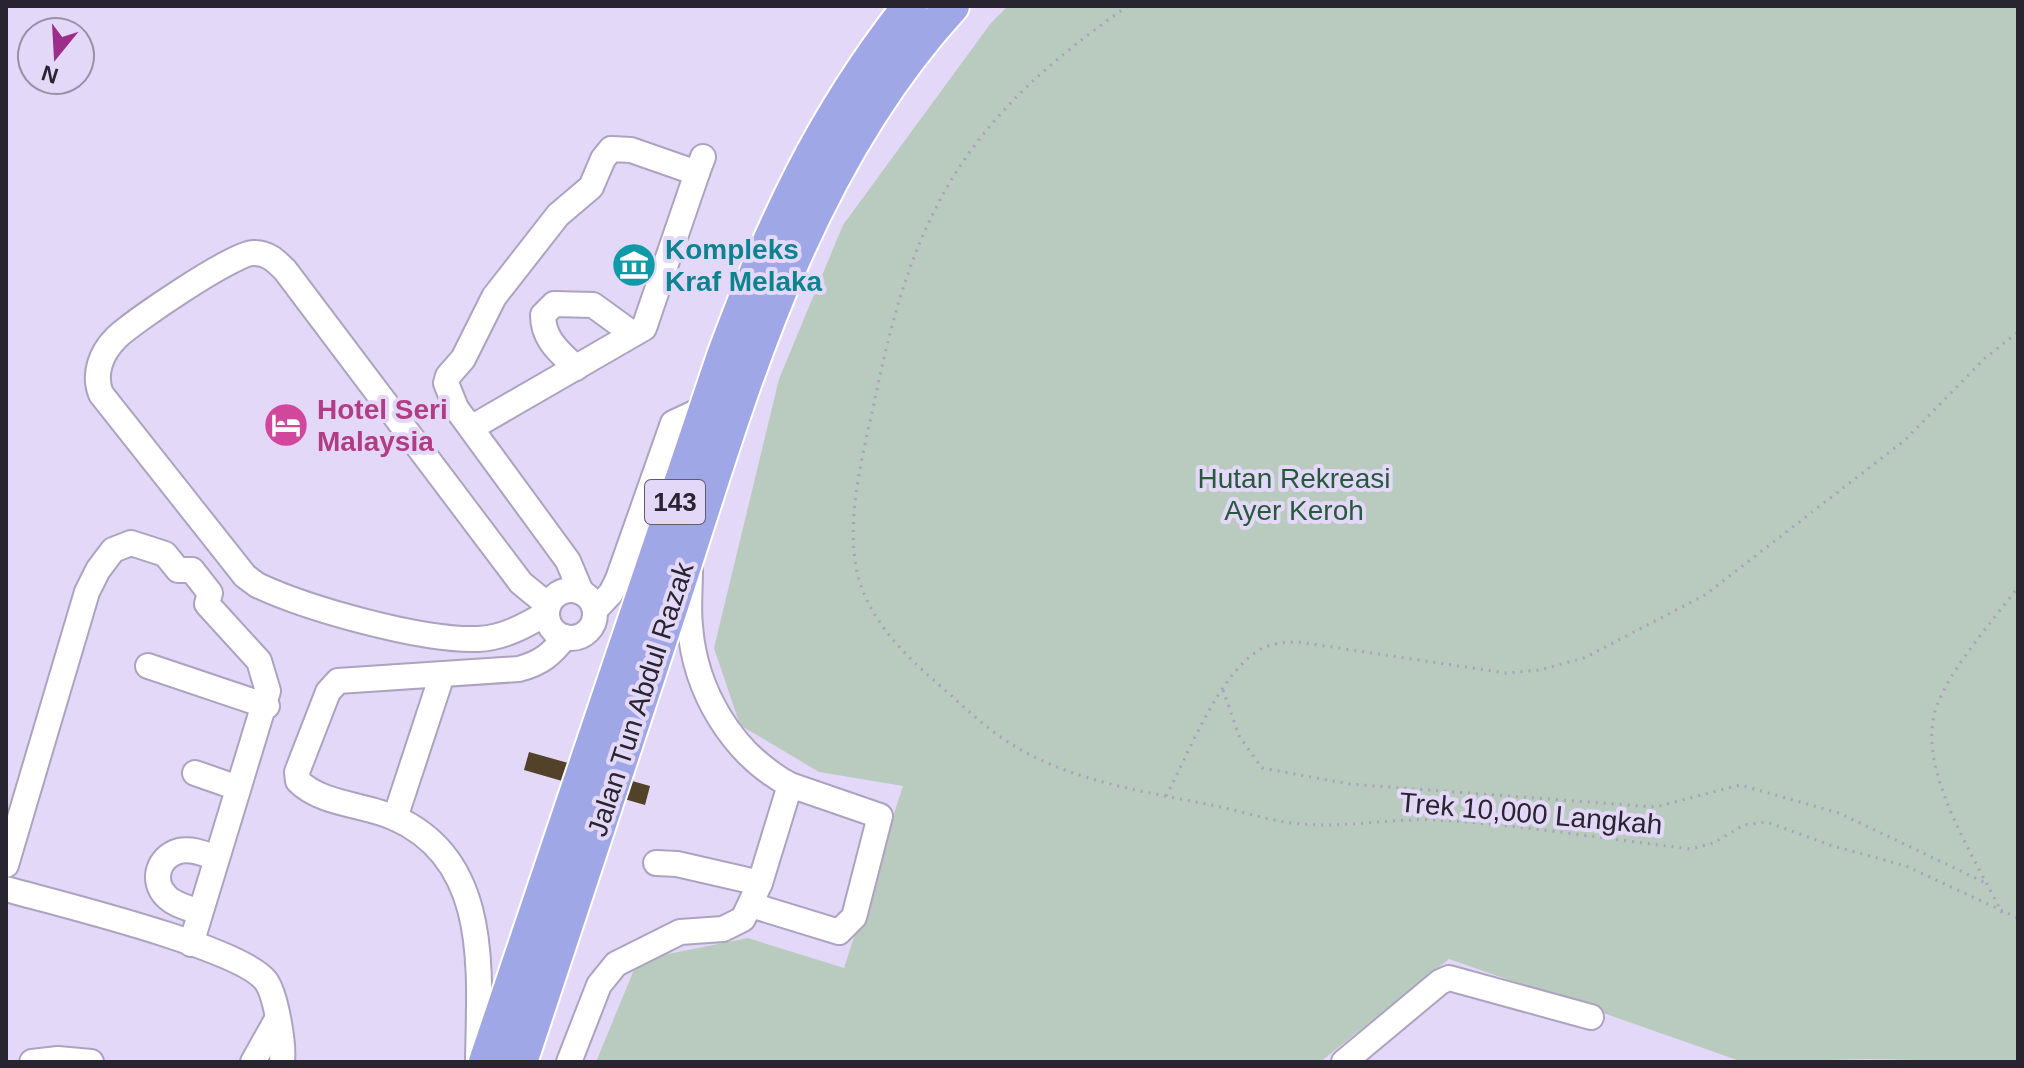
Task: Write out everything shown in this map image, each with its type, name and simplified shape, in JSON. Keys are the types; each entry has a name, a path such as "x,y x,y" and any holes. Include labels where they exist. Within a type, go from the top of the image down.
{"highway":[{"name":"Jalan Tun Abdul Razak","path":"486,1062 755,272 783,206 839,107 910,6"},
{"name":"Jalan Tun Abdul Razak","path":"520,1062 767,322 814,210 876,103 952,6"}],"street":[{"path":"471,428 644,328 651,317 700,165 631,150 611,149 603,159 591,187 558,215 494,297 463,359 448,376 446,383 456,408 568,561 588,601 595,618 587,632 573,638 565,637 551,628 548,609 521,583 285,270 269,256 251,252 227,263 117,337 100,361 97,385 101,394 245,576 257,585 373,621 454,638 498,636 548,609 558,594 588,601 618,579 673,423 707,407"},
{"path":"576,368 550,343 544,330 543,315 554,304 593,305 633,334"},
{"path":"6,865 87,592 113,550 131,543 165,554 178,570 192,570 210,593 207,604 259,661 268,691 267,706 238,788 191,944"},
{"path":"656,863 677,864 756,894 839,932 854,917 880,816 790,785 740,745 717,717 704,685 690,626 690,548"},
{"path":"478,1062 478,942 468,892 433,844 395,818 316,793 298,781 297,772 328,692 338,681 481,674 537,664 565,637"},
{"path":"148,666 267,706"},
{"path":"395,818 442,675"},
{"path":"195,773 238,788"},
{"path":"569,1062 599,985 616,964 680,932 733,926 743,919 756,894 790,785"},
{"path":"200,912 166,897 158,885 158,870 166,858 179,851 196,851 216,858"},
{"path":"6,889 237,960 265,979 273,992 276,1021 282,1036 282,1062"},
{"path":"1344,1062 1440,982 1449,978 1591,1017"},
{"path":"253,1062 276,1021"},
{"path":"32,1062 58,1059 91,1062"}],"path":[{"name":"Trek 10,000 Langkah","path":"1128,6 1041,71 998,116 953,173 933,210 895,314 860,467 855,555 860,582 872,610 897,647 1012,745 1067,770 1166,796 1302,824 1439,820 1691,849 1713,843 1744,825 1767,822 1830,845 1906,866 2018,918"},
{"path":"1166,796 1223,690 1246,660 1279,642 1298,642 1506,673 1540,670 1584,658 1705,595 1825,498 1905,440 1984,359 2018,332"},
{"path":"2002,913 1940,785 1933,752 1933,720 1955,674 2018,587"},
{"path":"1223,690 1239,736 1262,768 1349,784 1655,807 1740,785 1839,813 1988,884"}],"green space":[{"name":"Hutan Rekreasi Ayer Keroh","path":"1008,6 2018,6 2018,1062 1868,1059 1743,1062 1449,959 1320,1062 596,1062 638,960 748,938 844,968 903,786 819,772 740,725 714,648 779,379 843,225 991,23"}],"building":[{"path":"529,752 650,786 645,805 524,770"}],"place":[{"name":"Kompleks Kraf Melaka","path":"634,265"},
{"name":"Hotel Seri Malaysia","path":"286,425"}]}
